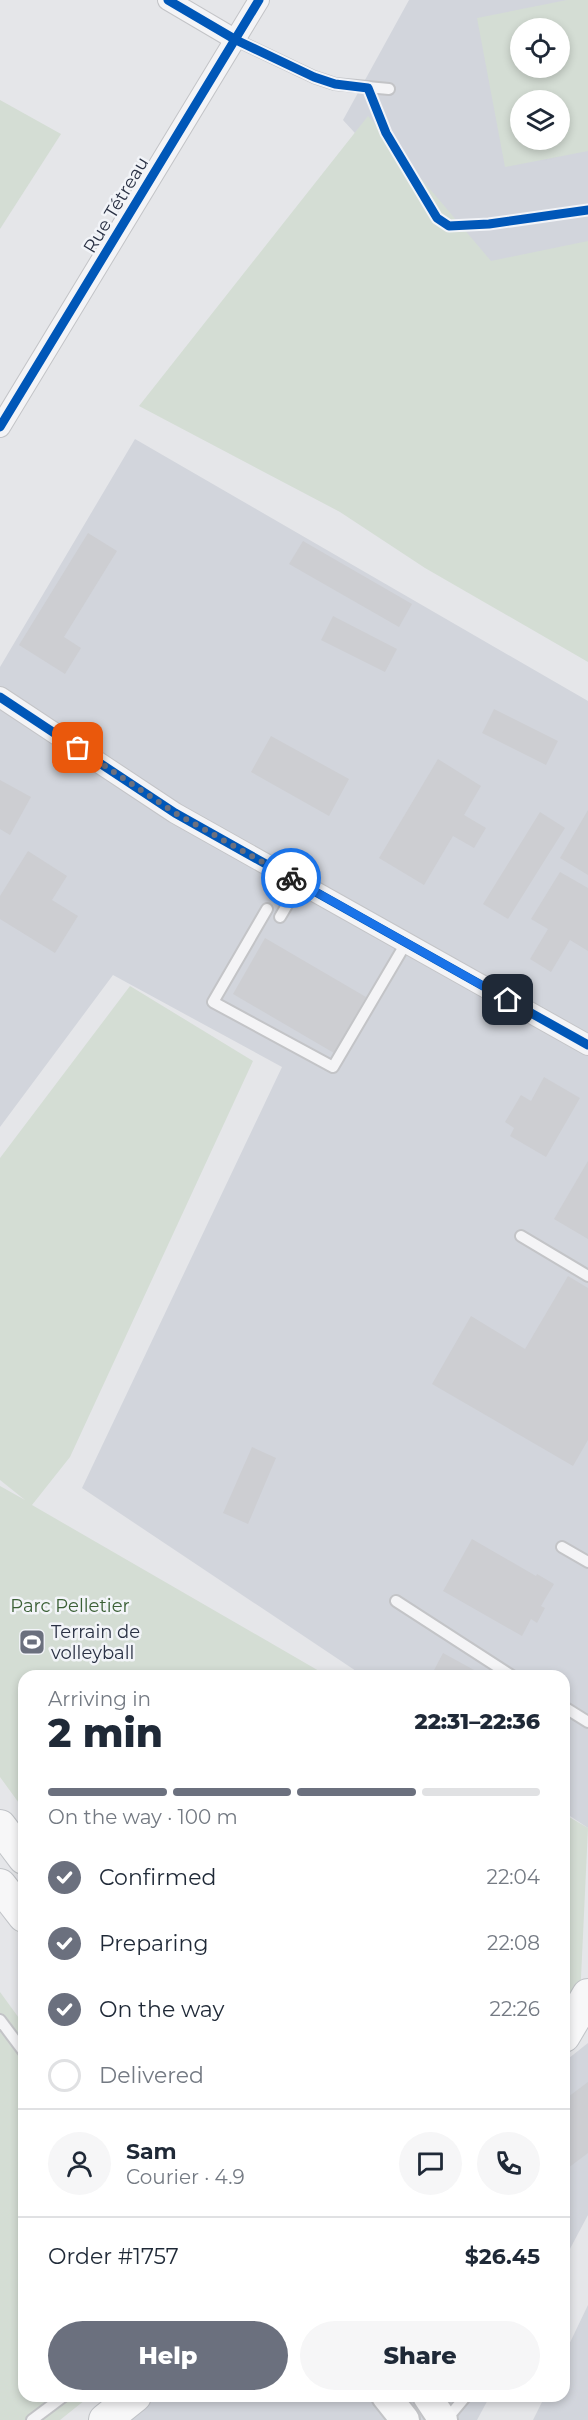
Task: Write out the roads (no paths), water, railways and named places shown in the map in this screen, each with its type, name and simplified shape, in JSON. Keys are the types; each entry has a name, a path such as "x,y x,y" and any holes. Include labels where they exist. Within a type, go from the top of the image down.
{"main road":[{"path":"0,1826 18,1850"},
{"path":"0,1885 18,1908"},
{"path":"570,2026 588,1995"},
{"path":"570,2046 588,2031"},
{"path":"105,2420 128,2402"}],"street":[{"path":"168,0 236,40"},
{"name":"Rue Tétreau","path":"0,427 259,0"},
{"path":"0,697 175,813 588,1045"},
{"path":"391,2402 405,2420"},
{"path":"432,2402 445,2420"}],"lane":[{"path":"236,40 336,84 389,89"},
{"path":"280,917 300,883"},
{"path":"267,909 213,1002 333,1067 406,943"},
{"path":"521,1236 588,1276"},
{"path":"562,1547 588,1562"},
{"path":"396,1602 503,1670"},
{"path":"570,1711 588,1722"},
{"path":"0,2020 18,2044"},
{"path":"32,2420 56,2402"},
{"path":"445,2420 461,2402"}],"place":[{"name":"Terrain de volleyball","path":"32,1642"}],"park label":[{"name":"Parc Pelletier","path":"70,1606"}]}
